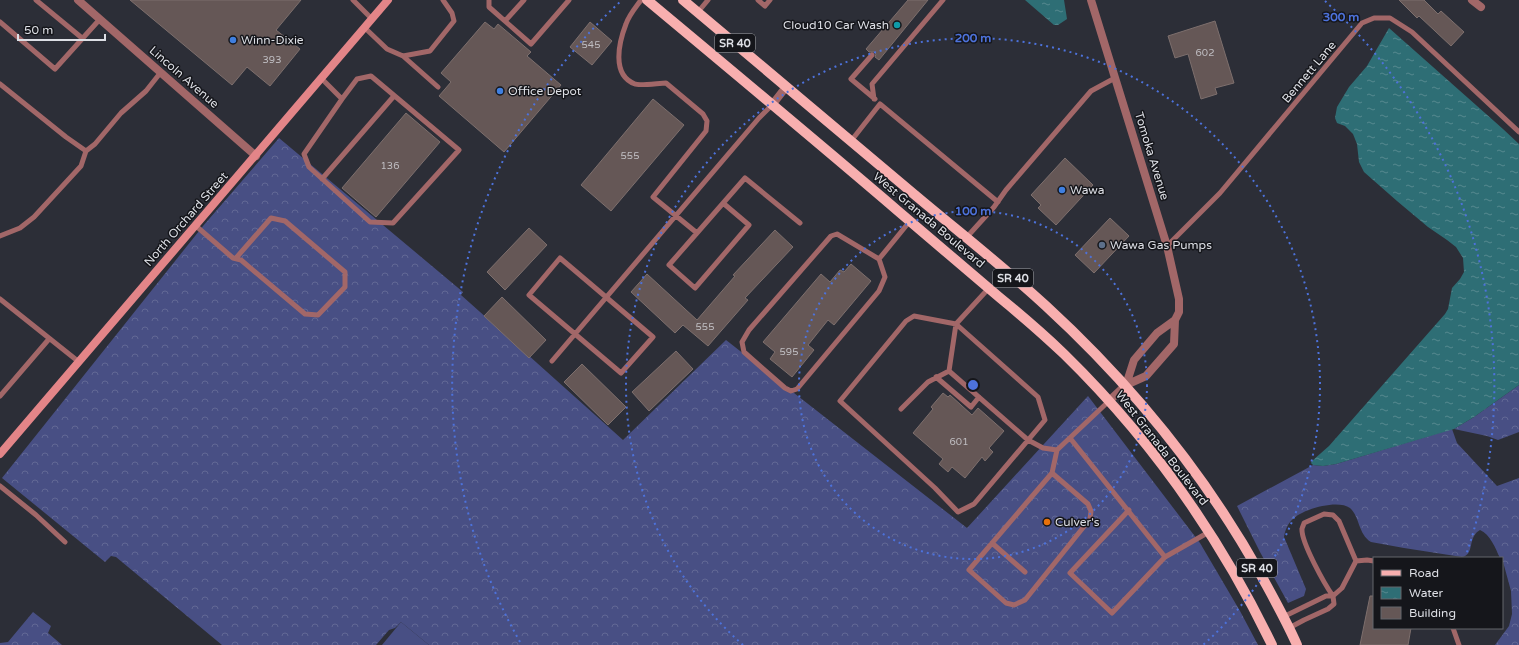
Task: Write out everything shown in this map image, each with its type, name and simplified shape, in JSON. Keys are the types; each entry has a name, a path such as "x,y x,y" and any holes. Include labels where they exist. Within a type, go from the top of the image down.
{"main road":[{"name":"West Granada Boulevard","path":"647,0 989,288 1064,354 1109,401 1171,476 1210,532 1234,572 1272,645"},
{"name":"West Granada Boulevard","path":"683,0 1045,305 1126,385 1157,421 1220,506 1245,547 1297,645"}],"street":[{"name":"Lincoln Avenue","path":"78,0 256,156"},
{"name":"North Orchard Street","path":"0,454 388,0"},
{"name":"Tomoka Avenue","path":"1091,0 1167,246 1179,299 1179,312 1175,320 1174,344 1146,376 1126,385 1109,401"},
{"path":"1472,0 1481,7"},
{"path":"772,105 786,87"},
{"name":"Tomoka Avenue","path":"1126,385 1134,360 1157,333 1175,320"}],"lane":[{"path":"36,0 82,38"},
{"path":"353,0 372,19"},
{"path":"403,56 430,51 454,20 452,13 443,0"},
{"path":"488,0 488,7 531,44 569,0"},
{"path":"505,21 524,0"},
{"path":"641,0 626,23 620,44 619,63 624,77 636,85 666,83 703,114 707,121 706,131 653,197 697,233"},
{"path":"698,12 708,0"},
{"path":"758,0 765,6 770,0"},
{"path":"874,99 872,84 943,0"},
{"name":"Bennett Lane","path":"1167,246 1220,193 1362,23 1374,18 1390,18 1412,32 1519,132"},
{"path":"0,22 55,69 100,19"},
{"path":"365,28 387,49 403,56 438,87"},
{"path":"872,54 852,79 998,202"},
{"path":"0,236 20,228 34,217 81,166 86,151 95,144 122,113 146,91 161,72"},
{"path":"371,76 459,150 393,223 370,222 309,167 304,154 342,98 357,79 371,76"},
{"path":"966,238 1091,91 1115,78"},
{"path":"322,79 342,98"},
{"path":"0,84 66,137 86,151"},
{"path":"322,179 394,96"},
{"path":"851,141 880,104"},
{"path":"552,361 759,118 772,105"},
{"path":"723,203 749,224 696,288 669,265 723,203 745,178 800,223"},
{"path":"196,226 233,258 242,260 305,314 318,315 345,287 345,272 285,221 271,218 236,258"},
{"path":"879,259 910,221"},
{"path":"837,234 879,259 885,277 880,291 797,389 791,391 784,388 744,352 742,342 749,330 831,236 837,234"},
{"path":"560,258 653,337 621,373 574,334 529,295 560,258"},
{"path":"949,371 956,324 989,288"},
{"path":"0,300 79,362"},
{"path":"914,316 956,324 1038,397 1045,420 974,504 958,512 935,488 840,401 906,321 914,316"},
{"path":"0,396 49,339"},
{"path":"901,409 928,382 949,371"},
{"path":"949,371 1028,440 1043,448 1057,450"},
{"path":"936,378 971,407 979,397"},
{"path":"1052,473 1088,504 1091,511 1090,518 1025,600 1014,604 1006,603 969,570 1052,473 1057,450 1109,401"},
{"path":"1070,438 1165,557"},
{"path":"0,486 36,515 65,542"},
{"path":"1128,510 1070,573 1112,613 1165,557 1210,532"},
{"path":"1289,628 1328,609 1334,604 1333,596 1324,585 1303,538 1302,529 1304,523 1324,514 1333,515 1339,521 1356,561"},
{"path":"992,543 1025,572"},
{"path":"1283,617 1326,596 1333,596 1342,588 1356,561"},
{"path":"1356,561 1373,561"},
{"path":"1453,629 1459,645"}],"green space":[{"path":"279,138 463,292 461,295 623,440 726,340 967,528 1088,396 1200,543 1258,645 429,645 401,622 395,628 389,630 376,645 222,645 116,557 111,556 105,562 2,478 203,226"},
{"path":"1519,385 1519,432 1498,440 1487,436 1454,429 1474,417"},
{"path":"1452,429 1457,443 1497,486 1519,478 1519,645 1495,645 1509,626 1512,614 1511,591 1503,557 1500,557 1495,546 1484,532 1480,530 1476,533 1468,553 1466,556 1462,557 1371,542 1361,530 1356,516 1350,508 1345,505 1338,504 1321,506 1305,511 1292,520 1287,527 1284,537 1306,589 1304,596 1288,603 1237,506 1313,465 1323,466 1336,464"},
{"path":"33,612 51,626 48,633 62,645 0,645 0,643 8,642"},
{"path":"401,622 429,645 382,645"}],"water":[{"path":"1025,0 1064,0 1067,19 1058,25 1054,25"},
{"path":"1389,28 1519,144 1519,385 1474,417 1454,429 1336,464 1323,466 1313,465 1311,463 1312,461 1329,446 1445,314 1448,309 1452,288 1464,272 1463,258 1456,247 1428,227 1364,172 1359,162 1357,144 1353,134 1345,126 1337,123 1335,118 1337,107 1349,87 1367,66"}],"building":[{"name":"Winn-Dixie","path":"130,0 301,0 276,30 300,49 270,86 247,67 232,85"},
{"name":"Cloud10 Car Wash","path":"908,0 928,0 879,60 875,57 876,54 874,52 869,52 866,49"},
{"path":"1399,0 1424,0 1438,14 1441,11 1464,32 1451,46 1419,16 1417,18"},
{"path":"1215,21 1234,83 1215,88 1217,94 1201,99 1188,54 1175,58 1168,36"},
{"name":"Office Depot","path":"485,22 494,29 498,24 531,52 527,56 561,85 504,152 439,96 451,82 441,73"},
{"path":"590,22 612,41 592,65 570,47"},
{"path":"653,99 684,125 611,211 581,185"},
{"path":"406,113 440,142 376,217 342,188"},
{"name":"Wawa","path":"1065,158 1093,185 1056,225 1038,208 1041,205 1031,195"},
{"name":"Wawa Gas Pumps","path":"1110,218 1129,236 1094,273 1075,255"},
{"path":"529,228 547,245 505,290 487,272"},
{"path":"775,230 793,247 745,298 748,300 708,346 683,325 675,333 631,292 647,274 697,320 735,276 733,275"},
{"path":"851,264 871,281 834,325 828,320 808,345 814,350 792,377 770,359 775,352 763,342 821,274 830,282 840,270 844,272"},
{"path":"502,297 546,340 529,358 484,316"},
{"path":"676,351 693,369 649,411 632,392"},
{"path":"582,364 626,407 608,425 564,382"},
{"path":"943,393 948,397 950,395 972,415 978,408 1004,431 989,448 993,452 985,461 982,457 965,478 952,467 948,472 939,464 943,459 913,433 933,409 931,407"},
{"path":"1370,596 1373,596 1373,629 1411,629 1408,645 1360,645"}],"place":[{"name":"Cloud10 Car Wash","path":"897,25"},
{"name":"Winn-Dixie","path":"233,40"},
{"name":"Office Depot","path":"500,91"},
{"name":"Wawa","path":"1062,190"},
{"name":"Wawa Gas Pumps","path":"1102,245"},
{"name":"Culver's","path":"1047,522"}]}
